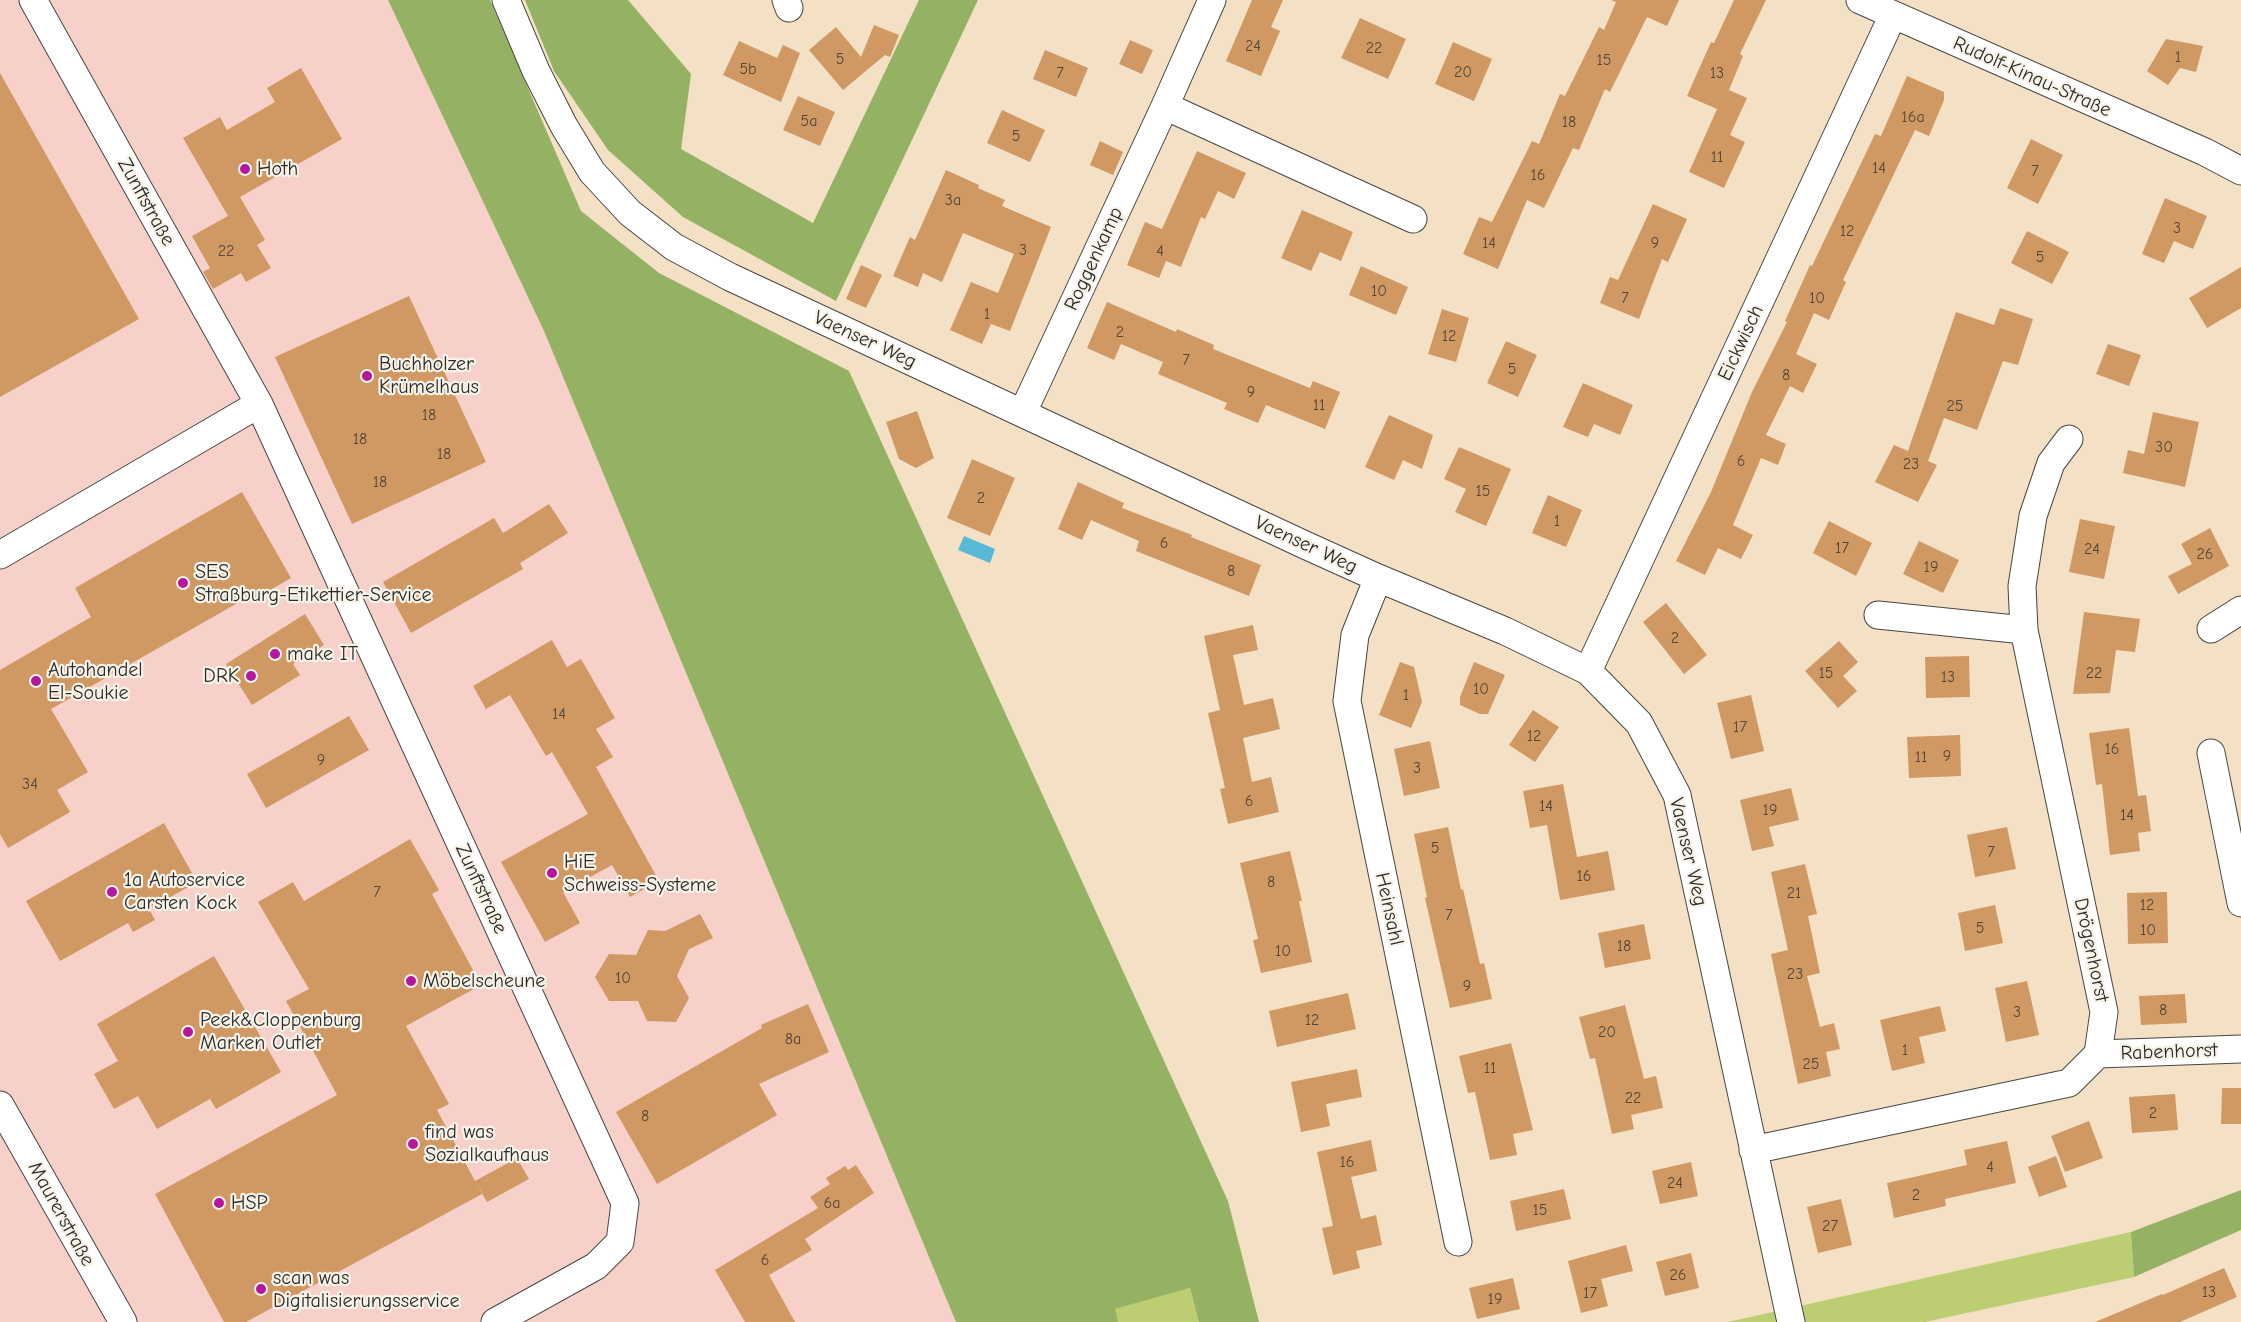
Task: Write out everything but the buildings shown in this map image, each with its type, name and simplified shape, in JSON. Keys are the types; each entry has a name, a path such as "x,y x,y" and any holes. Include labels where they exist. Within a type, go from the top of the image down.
{"street":[{"name":"Zunftstraße","path":"33,0 259,404 625,1203 620,1242 596,1266 495,1322"},
{"name":"Vaenser Weg","path":"506,0 536,71 564,126 592,172 630,213 674,247 730,277 1378,578 1505,631 1588,671 1639,723 1677,795 1791,1322"},
{"name":"Roggenkamp","path":"1023,412 1212,0"},
{"name":"Rudolf-Kinau-Straße","path":"1860,0 2205,152 2241,171"},
{"name":"Eickwisch","path":"1588,671 1893,15"},
{"path":"1165,106 1413,219"},
{"path":"0,555 259,404"},
{"name":"Drögenhorst","path":"2069,439 2051,463 2033,516 2022,586 2024,630 2104,1012 2098,1054"},
{"name":"Heinsahl","path":"1378,578 1355,635 1347,701 1458,1242"},
{"path":"2211,629 2241,610"},
{"path":"1878,615 2024,630"},
{"path":"2211,753 2241,903"},
{"name":"Rabenhorst","path":"2098,1054 2241,1049"},
{"path":"1753,1150 2069,1083 2098,1054"},
{"name":"Maurerstraße","path":"0,1105 123,1322"}],"shaded area":[{"path":"0,0 388,0 544,331 956,1322 0,1322"}],"green space":[{"path":"388,0 490,0 581,211 659,273 849,371 1228,1201 1259,1322 1199,1322 1190,1288 1115,1309 1118,1322 956,1322 544,331"},
{"path":"525,0 628,0 691,74 681,149 813,223 919,0 978,0 836,301 683,217 608,150 554,71"},
{"path":"2241,1190 2241,1230 2134,1277 2131,1232"},
{"path":"2131,1232 2134,1277 1925,1322 1728,1322"},
{"path":"1190,1288 1199,1322 1118,1322 1114,1309"}],"water":[{"path":"964,536 995,549 990,563 958,550"}],"place":[{"name":"Hoth","path":"245,169"},
{"name":"Buchholzer Krümelhaus","path":"367,376"},
{"name":"SES Straßburg-Etikettier-Service","path":"183,583"},
{"name":"make IT","path":"275,654"},
{"name":"DRK","path":"251,676"},
{"name":"Autohandel El-Soukie","path":"36,681"},
{"name":"HiE Schweiss-Systeme","path":"552,873"},
{"name":"1a Autoservice Carsten Kock","path":"112,892"},
{"name":"Möbelscheune","path":"411,981"},
{"name":"Peek&Cloppenburg Marken Outlet","path":"188,1032"},
{"name":"find was Sozialkaufhaus","path":"413,1144"},
{"name":"HSP","path":"219,1203"},
{"name":"scan was Digitalisierungsservice","path":"261,1289"}]}
